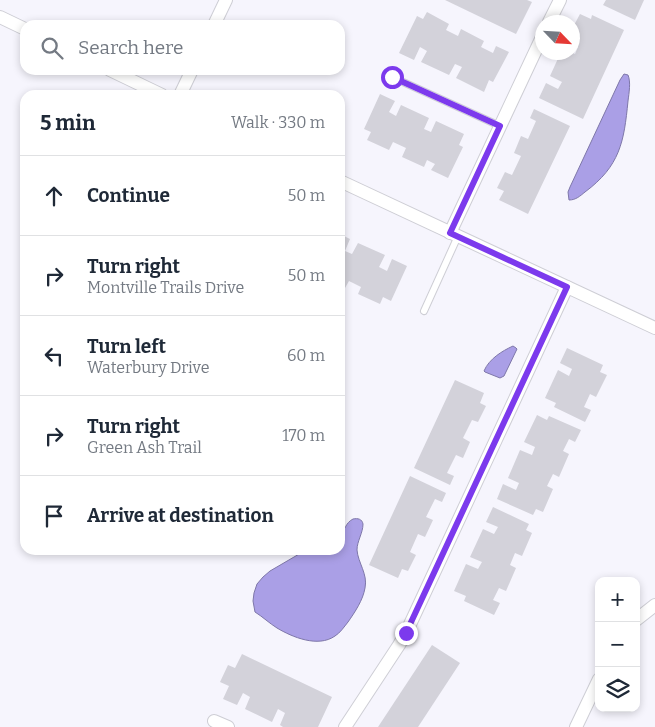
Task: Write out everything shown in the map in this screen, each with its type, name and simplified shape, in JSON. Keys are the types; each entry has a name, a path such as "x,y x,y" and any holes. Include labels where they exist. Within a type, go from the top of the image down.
{"street":[{"path":"216,20 226,0"},
{"path":"552,15 560,0"},
{"path":"0,17 20,27"},
{"path":"454,234 500,126 535,51"},
{"path":"120,75 152,90"},
{"path":"182,90 190,75"},
{"path":"345,183 655,328"},
{"path":"345,727 406,633 567,287"},
{"path":"640,617 655,605"},
{"path":"576,727 595,687"},
{"path":"214,721 228,727"}],"lane":[{"path":"392,77 500,126"},
{"path":"424,311 454,234"}],"shaded area":[{"path":"624,74 628,75 630,88 625,129 618,152 606,173 597,182 578,198 569,200 568,192 570,187"},
{"path":"513,346 517,349 504,376 500,378 484,371 496,356"},
{"path":"353,519 360,519 363,524 357,550 366,583 356,610 339,633 321,641 297,638 274,626 255,612 253,601 257,584 270,571 297,555 345,555 345,527"}],"building":[{"path":"445,0 527,0 532,2 516,34"},
{"path":"606,0 644,0 635,20 603,5"},
{"path":"427,12 449,24 446,30 458,36 461,29 484,41 481,47 493,53 496,46 509,52 493,82 489,80 484,92 456,78 462,67 455,64 449,75 421,62 427,51 420,47 414,60 399,53 417,16 423,19"},
{"path":"579,15 591,19 592,15 624,30 583,119 539,98 546,83 558,89 562,82 550,76 557,60 580,60"},
{"path":"380,94 395,101 389,112 396,116 401,105 429,118 424,129 431,132 436,121 464,134 459,145 463,147 448,178 431,170 435,164 427,160 424,167 402,157 406,148 393,142 389,150 367,140 371,132 364,129"},
{"path":"534,109 570,126 528,214 499,200 504,191 497,188 505,172 512,175 521,156 514,153 521,136 528,139 536,121 530,118"},
{"path":"345,236 350,239 345,251"},
{"path":"358,243 385,255 379,267 387,271 392,259 407,266 391,301 383,297 380,304 358,294 361,287 349,281 345,288 345,251 352,254"},
{"path":"567,348 603,365 600,372 607,375 596,397 590,394 584,407 591,410 585,422 554,407 556,403 545,398 558,370 569,376 572,369 560,363"},
{"path":"455,380 484,393 480,403 486,406 478,422 472,420 463,438 470,442 463,458 456,455 447,473 454,476 450,485 414,468"},
{"path":"537,415 547,420 549,416 581,430 575,442 569,439 563,451 569,454 559,477 553,474 547,486 553,489 543,512 536,509 533,515 497,499 503,484 516,490 519,483 508,478 520,450 532,455 535,447 524,442"},
{"path":"410,476 446,493 442,502 435,499 426,517 433,520 425,537 418,534 410,552 416,555 408,571 402,569 398,578 369,565"},
{"path":"493,507 529,524 526,530 532,533 522,556 515,553 510,565 516,568 506,591 499,588 493,600 500,603 494,615 464,601 466,596 454,591 466,564 478,569 482,562 470,557 483,529 494,534 498,527 486,522"},
{"path":"432,645 460,663 418,727 378,727"},
{"path":"242,654 332,697 318,727 283,727 280,725 285,713 278,709 272,722 245,709 250,697 243,693 237,705 223,699 229,686 220,682 228,665 235,668"}],"route":[{"path":"392,77 500,126 450,233 567,287 406,633"}]}
